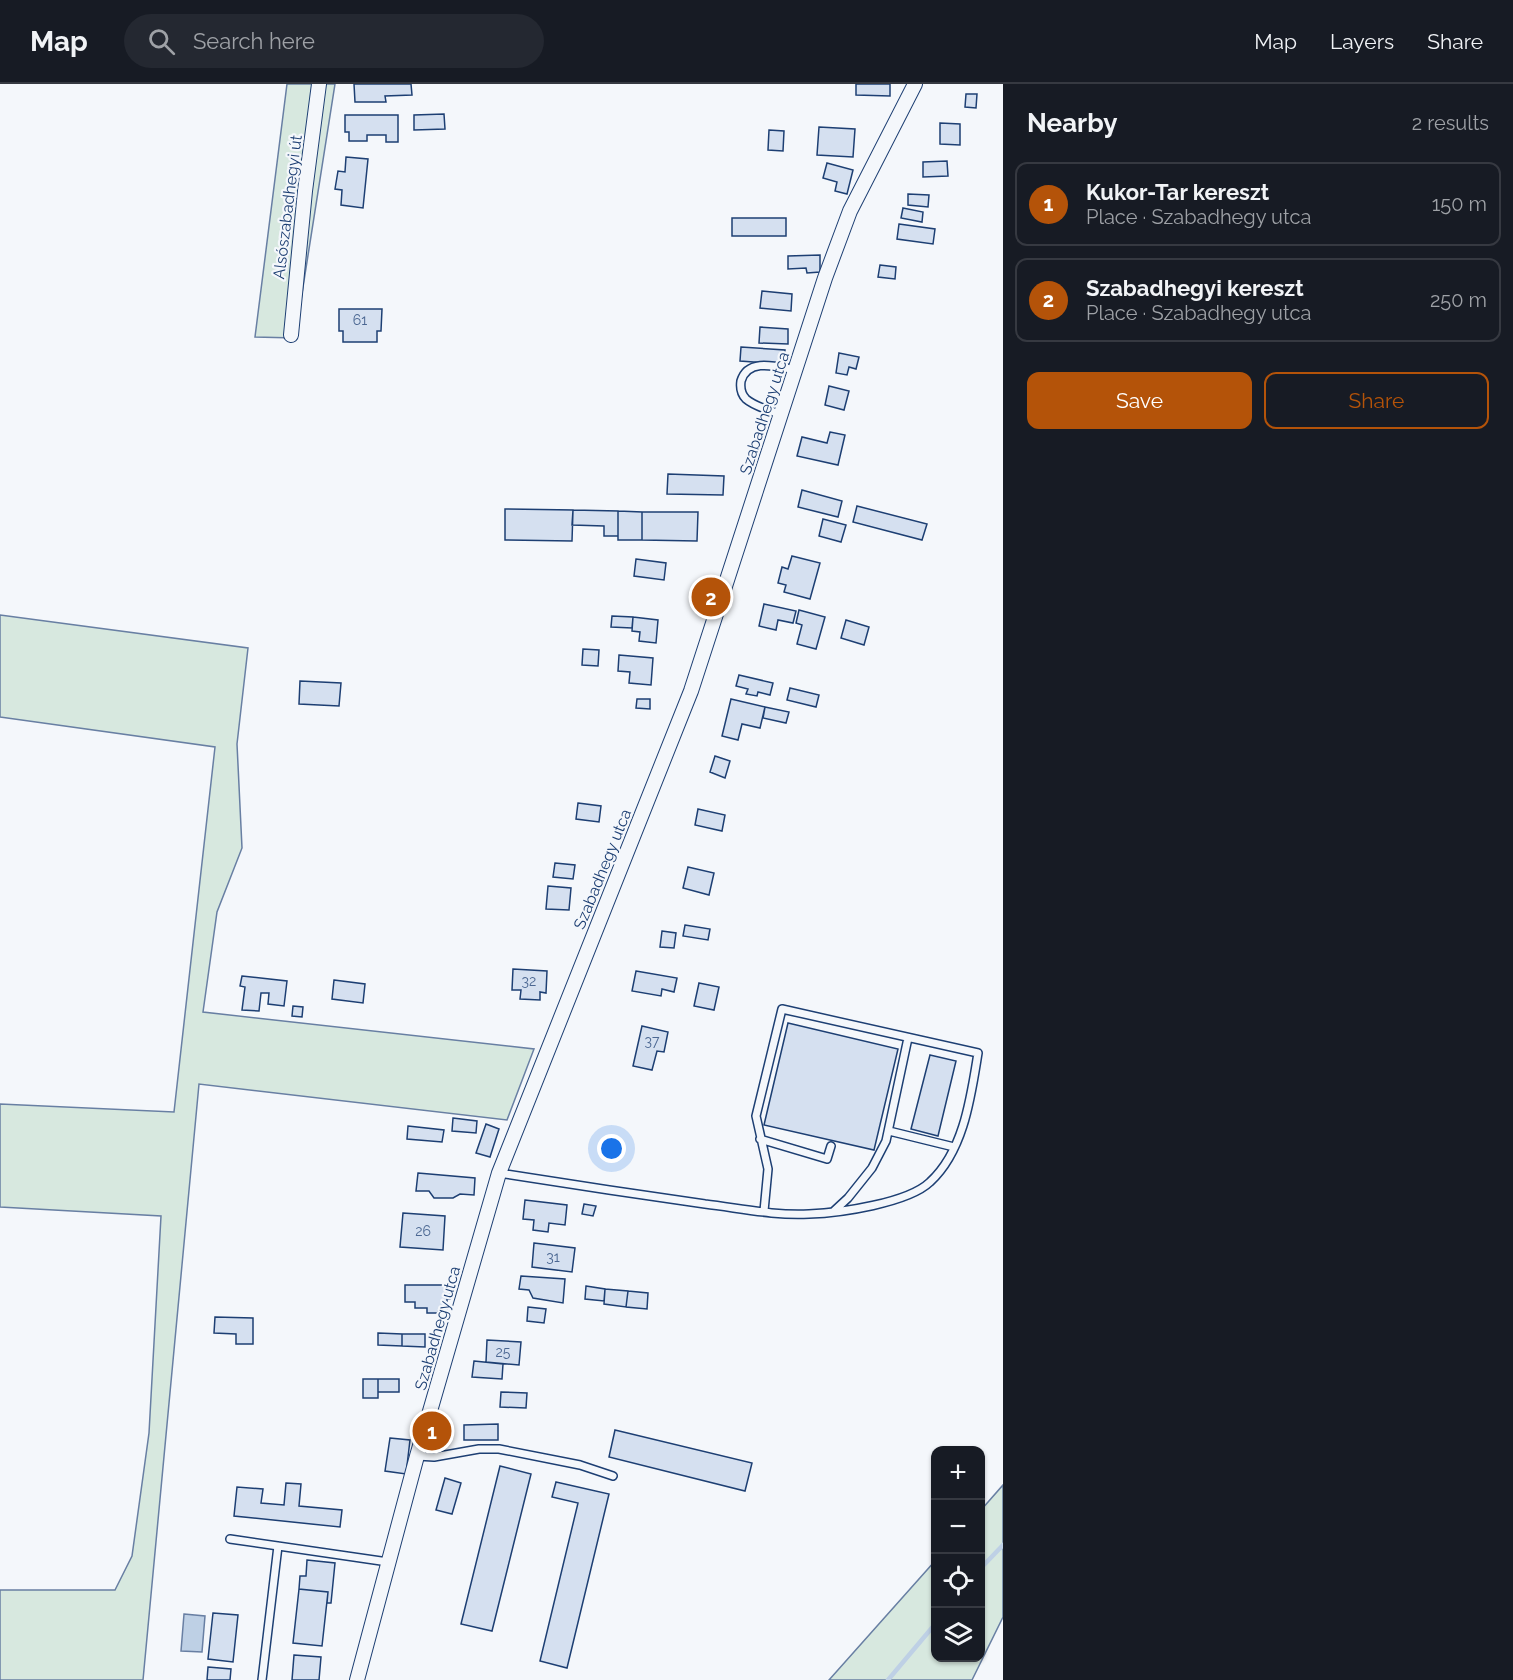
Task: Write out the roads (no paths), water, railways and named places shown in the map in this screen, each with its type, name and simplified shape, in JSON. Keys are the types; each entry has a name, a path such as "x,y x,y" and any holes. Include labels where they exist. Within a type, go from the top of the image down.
{"street":[{"name":"Alsószabadhegyi út","path":"291,335 305,191 319,84"},
{"name":"Szabadhegy utca","path":"357,1680 417,1456 499,1173 691,691 825,278 850,211 915,84"}],"lane":[{"path":"781,415 746,399 741,389 742,380 747,371 758,366 796,370"},
{"path":"499,1173 601,1190 764,1211 810,1214 894,1201 922,1189 937,1176 954,1147 968,1108 978,1053 782,1009 756,1116 768,1169 764,1211"},
{"path":"834,1211 872,1168 889,1131 908,1038"},
{"path":"889,1131 954,1147"},
{"path":"760,1139 827,1159 831,1146"},
{"path":"417,1456 434,1457 479,1449 499,1449 580,1465 613,1476"},
{"path":"230,1539 388,1562"},
{"path":"262,1680 278,1546"}],"water":[{"path":"184,1614 205,1616 202,1652 181,1651"}],"waterway":[{"path":"985,1564 1003,1545"},
{"path":"888,1680 931,1629"}],"place":[{"name":"Szabadhegyi kereszt","path":"711,597"},
{"name":"Kukor-Tar kereszt","path":"432,1431"}]}
